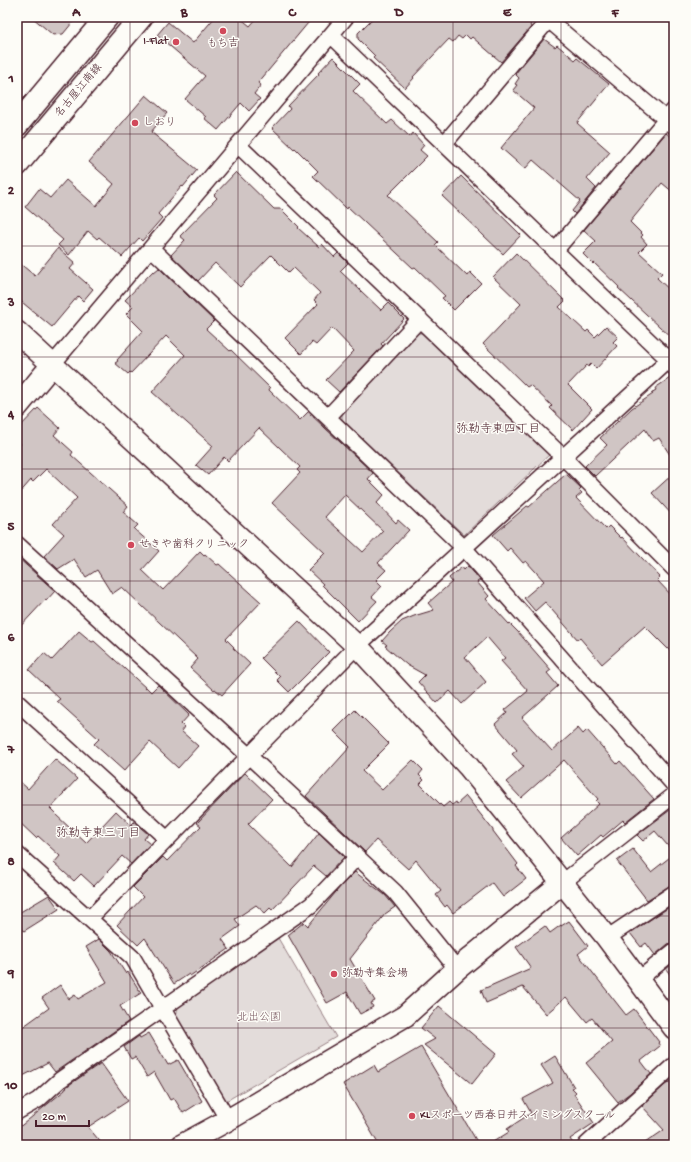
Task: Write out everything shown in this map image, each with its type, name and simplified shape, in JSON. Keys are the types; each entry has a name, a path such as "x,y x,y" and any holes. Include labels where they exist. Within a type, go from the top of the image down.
{"main road":[{"path":"17,124 107,17"},
{"name":"名古屋江南線","path":"17,165 141,17"}],"street":[{"path":"17,407 346,17"},
{"path":"444,144 548,18 671,118 555,250"},
{"path":"90,918 357,646 563,457 672,360 331,35"},
{"path":"238,145 563,457 674,569"},
{"path":"151,248 464,548 674,785"},
{"path":"328,418 420,319"},
{"path":"17,332 357,646 459,756 563,882 674,1028"},
{"path":"17,544 395,892 457,969"},
{"path":"17,702 167,839"},
{"path":"182,1145 228,1120 405,1016 457,969 563,882 674,795"},
{"path":"17,854 133,958 228,1120"},
{"path":"17,1112 38,1100 60,1080 163,1010 311,905 357,857"},
{"path":"607,938 674,893"},
{"path":"638,980 674,951"},
{"path":"586,1145 674,1066"}],"green space":[{"path":"414,333 422,333 550,454 464,535 342,419 342,411"},
{"name":"北出公園","path":"278,938 336,1037 226,1101 176,1016 178,1007"}],"building":[{"path":"32,17 77,17 63,34 53,35"},
{"path":"215,17 239,17 250,26 258,17 313,17 258,83 261,85 254,94 260,99 249,111 241,103 218,130 204,118 206,117 185,99 205,76 157,35 168,22 193,43"},
{"path":"374,17 523,17 531,24 531,27 501,62 472,37 470,39 466,35 462,39 458,36 453,42 449,39 413,77 414,78 405,88 373,58 375,56 358,39 358,33"},
{"path":"544,39 555,47 557,45 575,60 577,58 609,84 577,123 610,152 587,179 596,188 575,214 572,211 580,201 533,160 525,169 501,148 534,108 513,90 517,85 515,84 519,78 515,74"},
{"path":"333,57 360,84 353,91 387,124 392,120 410,137 413,133 424,145 420,150 427,156 388,195 438,242 435,245 467,276 470,272 481,283 454,310 442,298 445,296 415,267 413,268 348,207 347,209 313,176 318,171 272,128 290,109 288,106"},
{"path":"146,95 167,113 151,132 197,170 158,214 162,218 142,241 139,238 122,257 99,237 97,239 88,231 69,255 58,245 63,240 25,207 39,189 50,198 66,180 96,206 114,184 89,162"},
{"path":"666,133 674,140 674,193 662,183 630,222 643,235 641,237 647,244 639,252 662,273 657,278 674,294 674,340 583,254 596,241 584,230"},
{"path":"236,172 274,209 281,209 299,227 298,228 319,247 322,244 334,257 338,253 348,263 340,271 381,310 388,303 404,319 381,344 383,346 339,392 326,380 354,351 332,328 316,345 312,342 301,354 285,338 318,304 314,300 320,293 294,268 289,273 271,255 240,287 215,263 198,281 171,255 185,240 180,236 217,198 214,195"},
{"path":"461,176 521,235 503,254 442,196"},
{"path":"58,248 75,263 70,269 93,289 83,301 78,296 52,327 17,298 17,261 35,276"},
{"path":"516,253 565,301 559,307 586,332 588,330 595,337 606,326 618,337 613,342 617,346 596,369 591,364 588,367 587,365 568,385 592,409 573,430 550,408 552,406 530,385 527,387 483,344 521,304 493,277"},
{"path":"159,268 214,321 206,329 230,351 231,350 300,420 308,412 373,473 368,479 384,495 377,503 396,523 398,520 409,530 378,563 386,570 376,580 382,586 372,597 377,601 358,621 308,570 325,553 272,503 300,473 297,470 300,467 259,428 228,461 224,457 208,475 196,465 213,446 152,392 185,355 166,336 131,373 130,372 128,374 115,363 143,331 126,314 133,307 125,300 153,271 154,272","holes":["345,495 383,531 363,552 325,517"]},
{"path":"673,376 674,461 659,438 653,441 645,429 595,476 585,466 607,445 600,438 632,408 653,394 651,393 656,390 655,388"},
{"path":"38,408 60,428 54,435 73,452 71,455 128,506 123,512 138,525 134,529 159,551 142,570 163,590 200,551 217,565 219,564 261,602 226,639 250,664 222,695 215,689 214,690 190,668 198,659 122,587 112,594 97,570 86,577 74,559 58,569 44,556 64,534 53,524 77,498 46,469 33,482 31,480 17,496 17,448 21,444 17,440 17,430"},
{"path":"674,473 674,517 652,493"},
{"path":"566,474 581,488 579,490 582,493 576,498 606,529 609,526 621,538 622,537 660,577 657,580 674,598 674,655 645,626 602,664 580,638 578,640 545,602 535,611 524,598 544,581 526,561 523,563 510,548 507,551 493,535 527,506 529,507"},
{"path":"17,557 55,591 17,630"},
{"path":"468,566 480,580 477,582 489,596 486,599 518,632 551,670 547,673 558,686 522,718 552,751 578,728 583,734 587,730 617,764 620,761 654,799 625,822 623,820 603,837 601,835 577,856 561,838 599,804 596,801 598,799 564,760 521,798 506,782 524,767 512,754 517,750 495,724 507,713 505,710 528,691 501,661 505,658 487,637 465,657 486,682 462,704 450,691 437,703 418,682 425,675 407,665 385,646 387,645 382,641 402,621 434,610 428,603 452,582 449,578 462,567 464,570"},
{"path":"299,621 329,652 289,692 277,680 280,677 261,658"},
{"path":"79,631 92,642 94,641 151,692 158,685 189,715 181,724 184,727 181,731 198,746 178,768 150,742 124,771 94,744 99,739 57,701 60,699 29,670 44,653 52,660"},
{"path":"355,710 389,744 362,771 382,790 413,760 423,770 419,775 424,780 420,784 443,807 449,802 452,805 456,802 457,804 466,796 518,864 516,866 526,879 503,897 492,883 453,913 447,905 445,907 436,895 441,891 416,860 408,869 376,840 365,852 306,796 350,747 334,731"},
{"path":"55,759 77,779 50,808 86,843 116,811 131,825 134,822 148,834 144,839 150,844 131,864 122,856 94,886 81,874 74,881 54,863 60,856 38,836 36,838 17,820 17,779 28,789"},
{"path":"245,773 272,799 248,824 292,867 319,833 344,857 326,876 314,866 272,910 270,908 265,913 256,905 235,919 240,926 222,939 229,949 190,976 189,974 174,984 145,938 138,945 117,925 143,897 133,887 163,857 167,861 201,826 197,823"},
{"path":"674,807 674,853 655,831 643,841 637,835"},
{"path":"633,849 651,872 674,854 674,884 647,900 617,861"},
{"path":"355,872 385,895 395,907 385,914 350,959 375,1001 371,1003 373,1007 360,1014 347,992 327,1003 288,935 304,922 308,926 340,887"},
{"path":"49,895 59,909 24,931 17,921 17,914"},
{"path":"674,904 674,942 668,944 655,955 646,943 641,947 630,933"},
{"path":"569,921 588,946 578,954 626,1015 634,1009 659,1042 658,1043 660,1046 641,1061 651,1074 618,1102 586,1063 612,1042 592,1018 587,1022 566,997 546,1014 523,987 486,1003 481,990 531,968 516,947 545,926 550,933"},
{"path":"99,939 111,951 126,974 128,972 141,993 120,1006 129,1021 55,1072 48,1063 17,1079 17,1031 49,1008 42,998 60,985 69,999 75,995 78,999 107,982 86,947"},
{"path":"674,963 674,980 666,969"},
{"path":"439,1006 496,1054 472,1084 424,1045 435,1039 421,1028"},
{"path":"149,1033 168,1065 178,1060 202,1101 183,1113 174,1098 170,1100 154,1072 147,1077 135,1057 131,1059 124,1047 139,1036 140,1038"},
{"name":"KLスポーツ西春日井スイミングスクール","path":"421,1047 479,1145 379,1145 343,1084 374,1065 378,1072"},
{"path":"555,1056 574,1087 572,1088 576,1092 574,1094 594,1123 570,1139 574,1145 488,1145 509,1132 507,1129 531,1113 523,1099 553,1083 541,1065"},
{"path":"101,1063 128,1101 88,1127 103,1145 17,1145 17,1129 65,1090 67,1088 66,1087"},
{"path":"674,1079 674,1145 642,1145 664,1130 642,1106 665,1085"}],"place":[{"name":"もち吉","path":"223,31"},
{"name":"I-Flat","path":"176,42"},
{"name":"しおり","path":"135,123"},
{"name":"せきや歯科クリニック","path":"131,545"},
{"name":"弥勒寺集会場","path":"334,974"},
{"name":"KLスポーツ西春日井スイミングスクール","path":"412,1116"}],"district":[{"name":"弥勒寺東四丁目","path":"498,430"},
{"name":"弥勒寺東三丁目","path":"98,834"}]}
